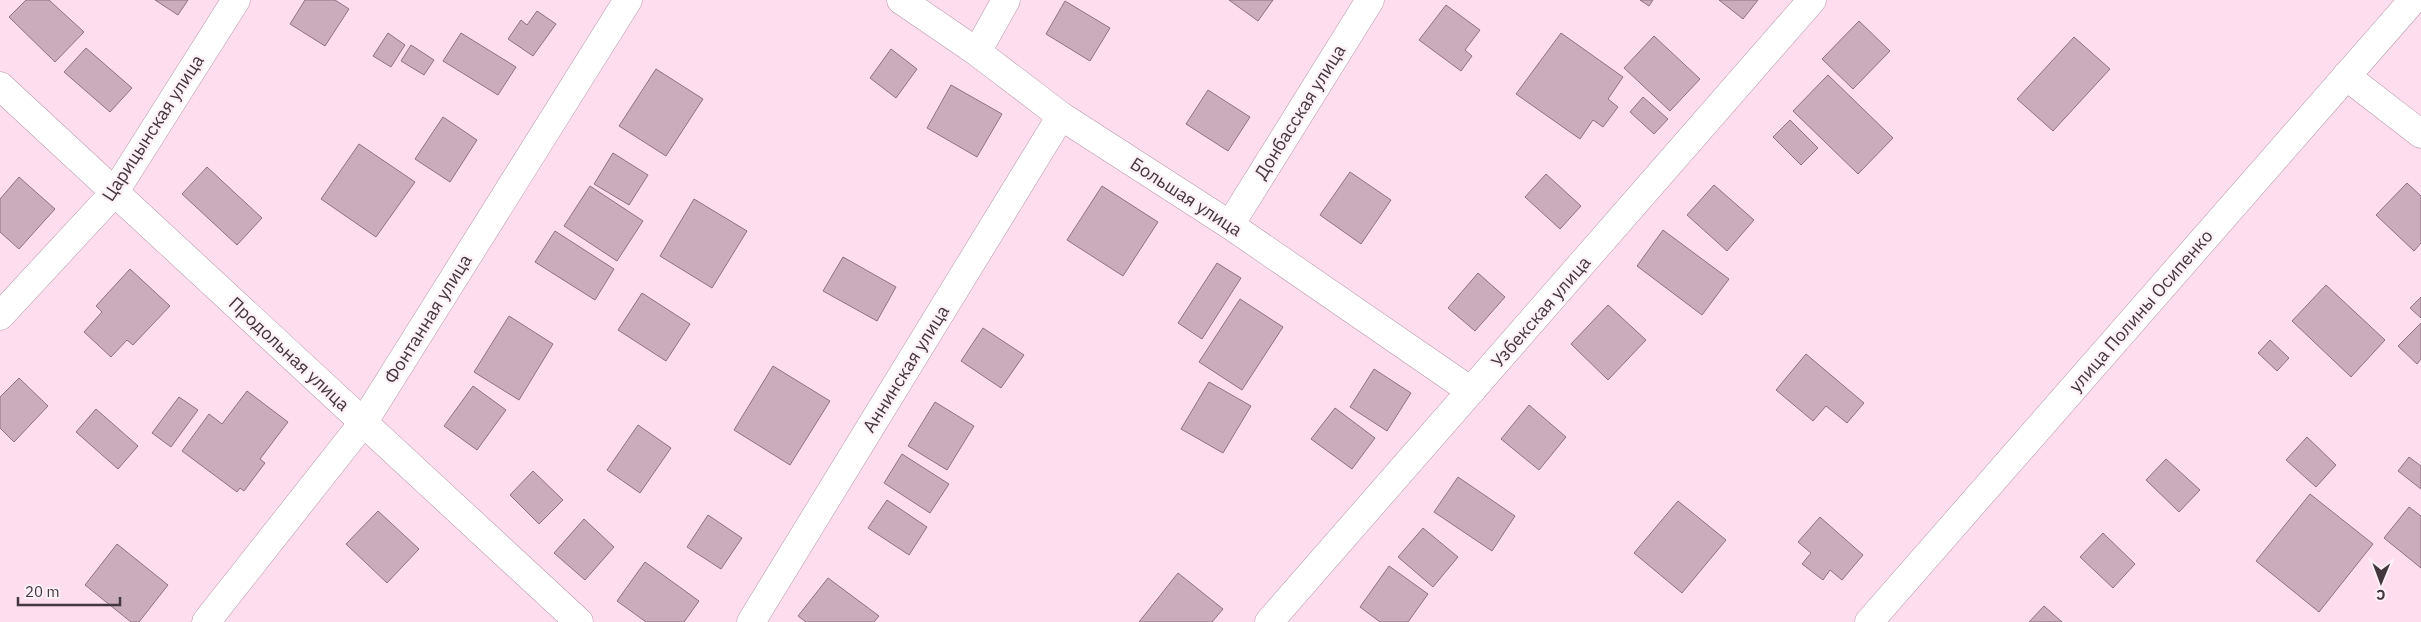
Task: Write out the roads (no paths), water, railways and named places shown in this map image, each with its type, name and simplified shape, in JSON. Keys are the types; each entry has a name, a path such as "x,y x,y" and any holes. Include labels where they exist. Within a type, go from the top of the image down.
{"street":[{"name":"Царицынская улица","path":"0,316 114,193 236,0"},
{"name":"Фонтанная улица","path":"206,622 363,422 628,0"},
{"name":"Большая улица","path":"902,0 977,52 1062,116 1230,226 1472,391"},
{"path":"977,52 1006,0"},
{"name":"Донбасская улица","path":"1230,226 1370,0"},
{"name":"Узбекская улица","path":"1269,622 1812,0"},
{"name":"улица Полины Осипенко","path":"1869,622 2413,0"},
{"path":"2346,76 2421,134"},
{"name":"Продольная улица","path":"0,86 579,622"},
{"name":"Аннинская улица","path":"750,622 1062,116"}]}
